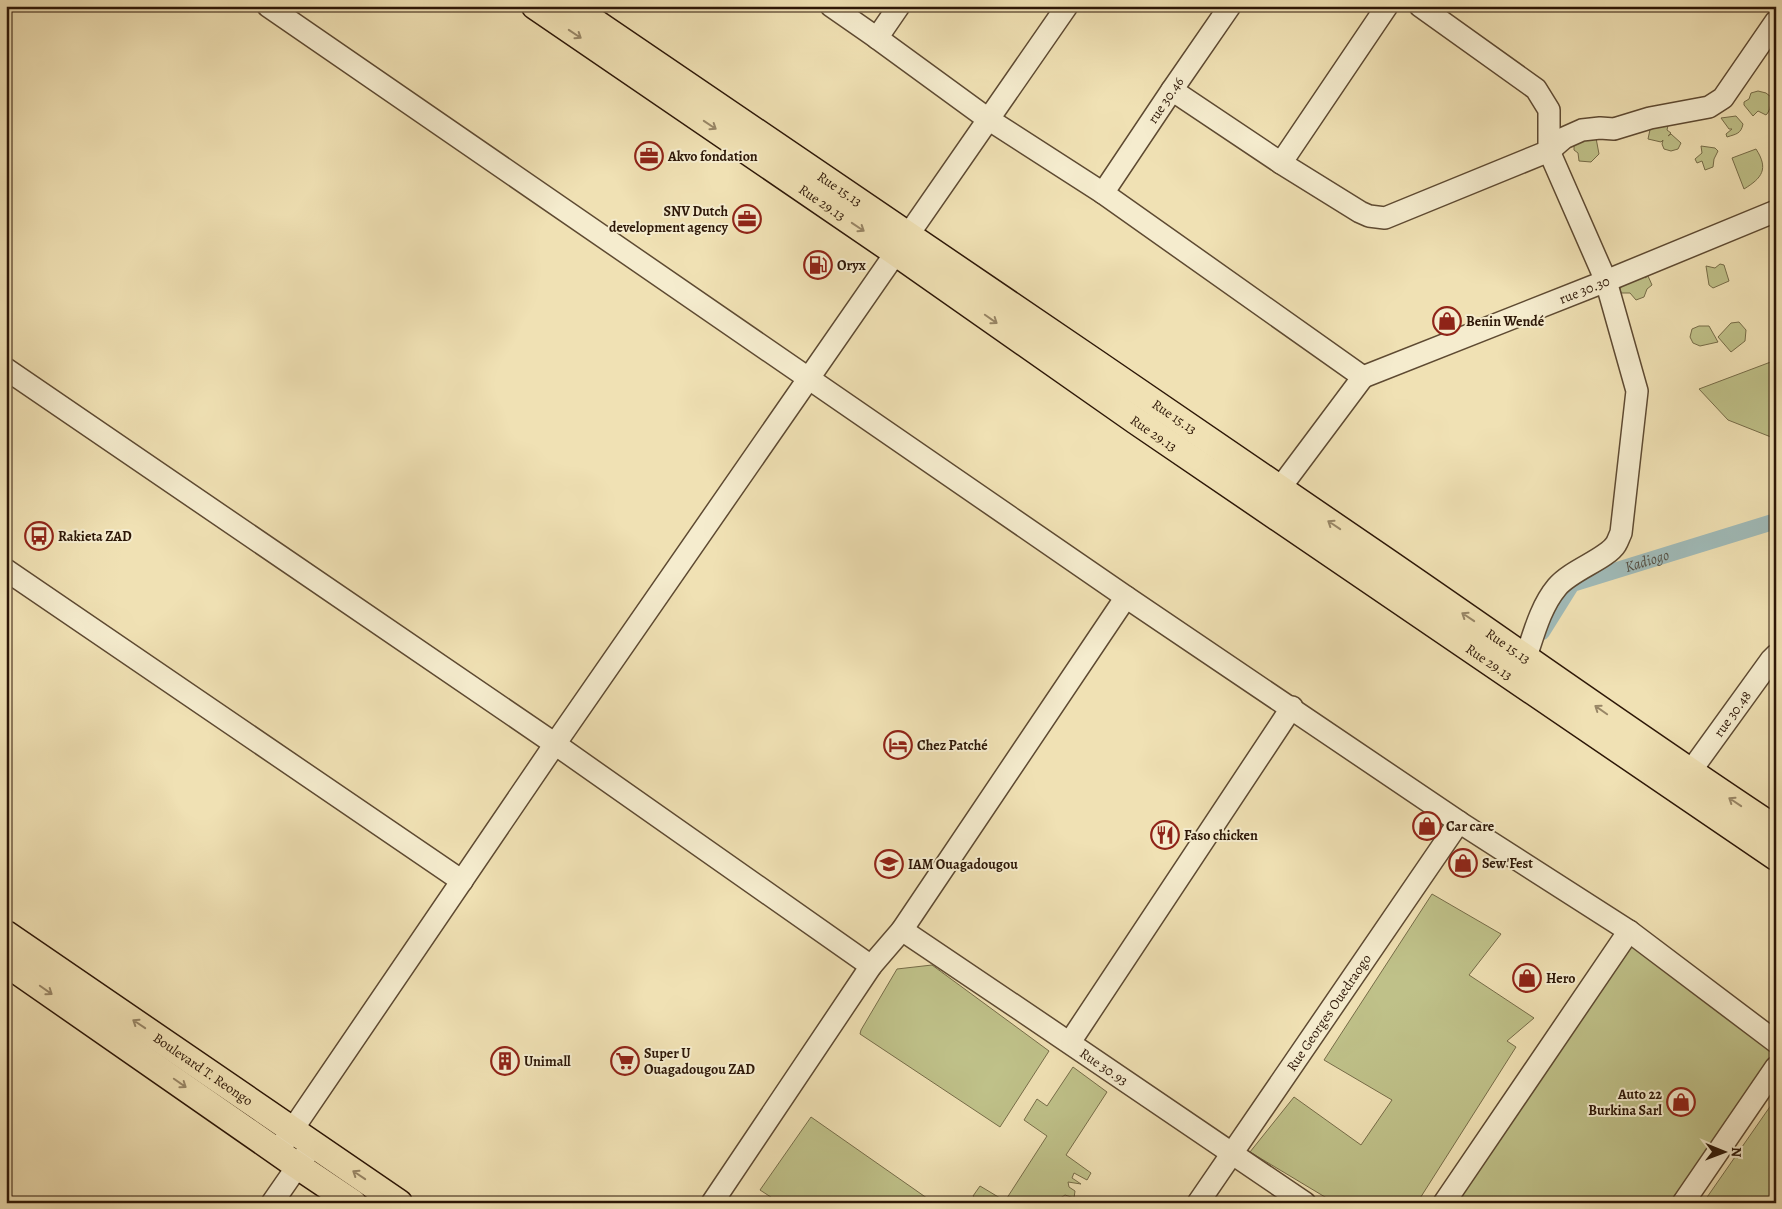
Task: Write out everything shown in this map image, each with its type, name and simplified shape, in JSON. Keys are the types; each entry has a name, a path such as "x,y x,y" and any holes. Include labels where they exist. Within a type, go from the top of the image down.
{"main road":[{"name":"Rue 29.13","path":"535,6 902,244 1136,421 1776,857"},
{"name":"Rue 15.13","path":"571,6 902,244 1280,488 1690,772 1776,829"},
{"name":"Boulevard T. Reongo","path":"6,934 399,1203"},
{"name":"Boulevard T. Reongo","path":"6,962 353,1203"}],"street":[{"path":"268,6 1126,597 1459,822 1629,931 1776,1042"},
{"path":"831,6 988,120 1103,194 1363,377 1280,488"},
{"path":"877,38 899,6"},
{"path":"272,1203 287,1158 303,1137 462,881 1066,6"},
{"name":"rue 30.46","path":"1103,194 1230,6"},
{"path":"1281,163 1387,6"},
{"path":"1420,6 1536,89 1549,110 1549,151 1606,281 1637,391 1620,534 1615,546 1599,558 1569,575 1556,587 1542,613 1526,657"},
{"path":"1172,90 1281,163 1360,212 1370,216 1385,218 1549,151 1564,138 1582,130 1614,129 1650,118 1709,107 1722,98 1776,21"},
{"name":"rue 30.30","path":"1363,377 1606,281 1776,211"},
{"path":"6,369 555,744 871,966"},
{"path":"6,570 462,881"},
{"path":"712,1203 871,966 902,930 1126,597"},
{"name":"rue 30.48","path":"1690,772 1771,660 1776,656"},
{"path":"1070,1042 1292,708"},
{"name":"Rue Georges Ouedraogo","path":"1198,1203 1459,822"},
{"name":"Rue 30.93","path":"902,930 1305,1203"},
{"path":"1444,1203 1629,931"},
{"path":"1683,1203 1776,1067"}],"green space":[{"path":"1758,91 1766,93 1771,97 1769,111 1766,115 1758,111 1753,116 1744,105 1744,102 1749,99 1751,93"},
{"path":"1736,116 1743,124 1741,130 1727,137 1726,134 1732,129 1729,129 1721,118"},
{"path":"1669,121 1667,130 1671,133 1668,136 1671,134 1681,143 1678,149 1671,151 1664,149 1663,140 1661,142 1648,139 1651,125"},
{"path":"1574,138 1596,138 1599,154 1591,162 1579,161 1578,153 1574,150"},
{"path":"1701,146 1715,148 1718,151 1713,167 1705,170 1702,161 1697,163 1695,159 1702,153"},
{"path":"1756,149 1762,162 1762,172 1755,181 1744,189 1732,158"},
{"path":"1720,264 1724,265 1729,281 1713,288 1709,285 1706,266 1715,268"},
{"path":"1645,273 1645,278 1648,276 1652,285 1647,289 1644,297 1636,300 1630,293 1621,293 1620,288"},
{"path":"1739,322 1746,330 1745,341 1731,352 1718,337 1731,323"},
{"path":"1699,326 1709,326 1718,342 1700,346 1693,343 1690,337 1692,329"},
{"path":"1776,360 1776,439 1728,420 1699,389"},
{"path":"1432,894 1501,934 1469,975 1534,1018 1507,1041 1516,1047 1417,1203 1335,1203 1250,1152 1294,1097 1361,1145 1392,1100 1324,1060"},
{"path":"1628,933 1776,1049 1776,1056 1676,1203 1445,1203"},
{"path":"932,965 1049,1051 1000,1127 860,1034 897,969"},
{"path":"1073,1067 1107,1092 1066,1155 1091,1173 1087,1180 1074,1173 1072,1178 1081,1184 1068,1182 1069,1187 1075,1191 1074,1198 1065,1195 1059,1199 1063,1203 979,1203 973,1196 980,1186 1005,1201 1047,1136 1024,1120 1037,1099 1047,1106"},
{"path":"1776,1098 1776,1203 1703,1203"},
{"path":"811,1117 934,1203 827,1203 822,1197 818,1203 780,1203 760,1190"}],"waterway":[{"name":"Kadiogo","path":"1542,632 1572,584 1776,521"}],"place":[{"name":"Akvo fondation","path":"649,156"},
{"name":"SNV Dutch development agency","path":"747,219"},
{"name":"Oryx","path":"818,265"},
{"name":"Benin Wendé","path":"1447,321"},
{"name":"Rakieta ZAD","path":"39,536"},
{"name":"Chez Patché","path":"898,745"},
{"name":"Car care","path":"1427,826"},
{"name":"Faso chicken","path":"1165,835"},
{"name":"Sew'Fest","path":"1463,863"},
{"name":"IAM Ouagadougou","path":"889,864"},
{"name":"Hero","path":"1527,978"},
{"name":"Unimall","path":"505,1061"},
{"name":"Super U Ouagadougou ZAD","path":"625,1061"},
{"name":"Auto 22 Burkina Sarl","path":"1681,1102"}]}
